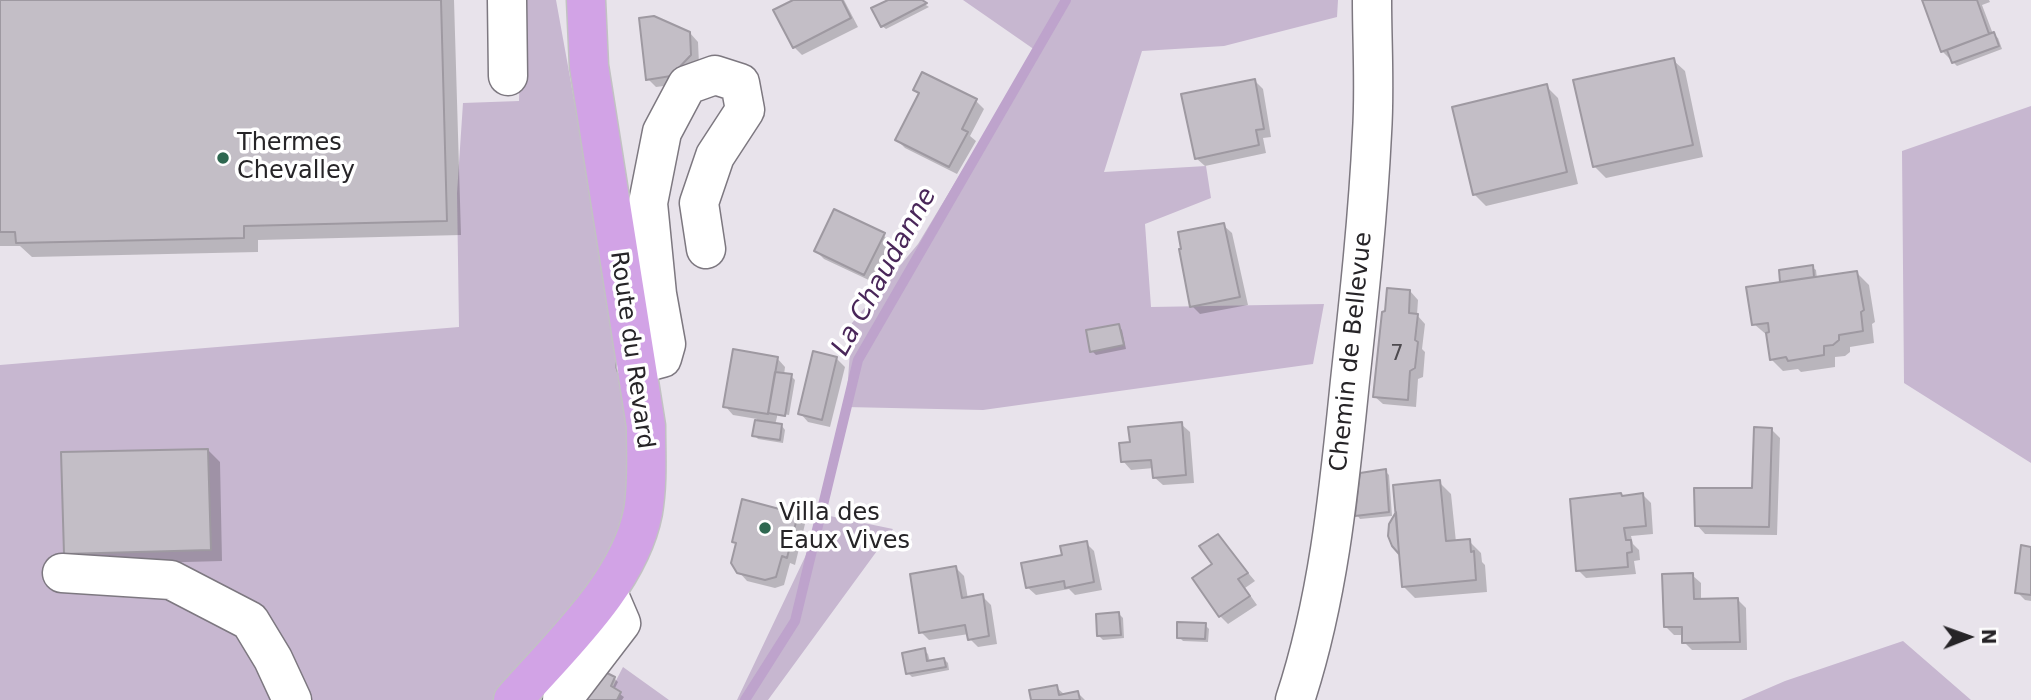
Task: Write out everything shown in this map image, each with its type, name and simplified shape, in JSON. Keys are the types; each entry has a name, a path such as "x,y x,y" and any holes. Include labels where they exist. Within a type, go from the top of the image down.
{"main road":[{"name":"Route du Revard","path":"513,700 605,595 625,561 643,512 646,426 589,66 586,0"}],"street":[{"path":"507,0 508,76"},
{"name":"Chemin de Bellevue","path":"1295,700 1308,659 1327,570 1342,468 1373,131 1371,0"},
{"path":"636,365 662,358 666,344 657,294 648,203 662,132 687,85 715,75 740,83 746,110 715,156 699,203 706,249"},
{"path":"61,573 171,580 250,621 273,659 292,700"},
{"path":"562,700 621,623 612,603 605,595"}],"shaded area":[{"path":"522,0 556,0 638,452 629,539 500,700 0,700 0,365 459,327 457,193 463,103 519,101"},
{"path":"963,0 1338,0 1337,17 1224,46 1142,51 1104,172 1206,166 1211,198 1145,224 1151,307 1324,304 1313,364 983,410 846,407 852,323 918,244 1035,50"},
{"path":"2031,106 2031,463 1904,383 1902,151"},
{"path":"825,515 893,529 768,700 737,700"},
{"path":"1903,641 1971,700 1741,700 1785,681"},
{"path":"623,667 669,700 606,700"}],"building":[{"name":"Thermes Chevalley","path":"0,0 441,0 447,221 244,226 244,238 16,243 15,232 0,232"},
{"path":"793,0 842,0 851,18 793,48 773,10"},
{"path":"888,0 922,0 927,3 881,27 871,8"},
{"path":"1922,0 1977,0 1989,34 1941,52"},
{"path":"654,16 690,32 691,55 671,76 646,80 639,18"},
{"path":"1994,32 1999,46 1952,63 1947,50"},
{"path":"1674,58 1693,145 1593,167 1573,80"},
{"path":"922,72 977,99 962,129 968,132 949,167 895,140 919,93 913,90"},
{"path":"1255,79 1264,129 1256,130 1259,145 1195,159 1181,94"},
{"path":"1547,84 1567,172 1473,195 1452,107"},
{"path":"834,209 885,233 864,275 814,251"},
{"path":"1224,223 1240,297 1190,307 1178,232"},
{"path":"1813,265 1814,277 1780,282 1779,270"},
{"path":"1857,271 1864,310 1861,312 1863,331 1839,335 1839,340 1833,345 1824,346 1824,355 1788,361 1786,357 1770,360 1766,333 1769,332 1768,323 1752,325 1746,287"},
{"path":"1387,288 1410,290 1409,313 1418,314 1415,368 1410,371 1408,400 1373,397"},
{"path":"1119,324 1124,345 1090,352 1086,330"},
{"path":"733,349 778,357 768,414 723,407"},
{"path":"813,351 837,357 822,420 798,414"},
{"path":"775,372 792,374 785,416 768,413"},
{"path":"755,420 782,424 780,440 752,436"},
{"path":"1182,422 1186,475 1153,478 1151,460 1121,462 1119,443 1130,442 1128,427"},
{"path":"1754,427 1772,428 1769,527 1695,526 1694,488 1752,488"},
{"path":"208,449 211,550 64,554 61,452"},
{"path":"1386,469 1389,512 1355,516 1360,473"},
{"path":"1440,480 1446,541 1470,539 1471,552 1474,551 1476,580 1402,587 1393,485"},
{"path":"1621,493 1622,496 1643,493 1646,526 1624,528 1626,540 1631,540 1632,552 1627,553 1628,567 1576,571 1570,499"},
{"name":"Villa des Eaux Vives","path":"742,499 798,514 787,558 782,556 776,577 765,580 737,573 731,563 736,543 732,542"},
{"path":"1396,512 1399,554 1388,536 1389,524"},
{"path":"1218,534 1248,573 1238,579 1250,596 1219,617 1192,578 1212,564 1199,546"},
{"path":"1087,541 1094,582 1065,588 1064,581 1026,588 1021,563 1062,555 1060,546"},
{"path":"2021,545 2031,547 2031,595 2015,593"},
{"path":"956,566 962,598 983,594 989,636 968,640 965,625 919,633 910,574"},
{"path":"1693,573 1694,599 1738,598 1740,642 1682,643 1682,627 1664,627 1662,574"},
{"path":"1119,612 1121,635 1097,636 1096,614"},
{"path":"1177,622 1206,623 1205,639 1177,638"},
{"path":"925,648 927,661 944,658 946,667 906,674 902,653"},
{"path":"591,665 615,677 611,686 621,692 617,700 579,700"},
{"path":"1057,685 1059,695 1078,691 1080,700 1031,700 1029,690"}],"waterway":[{"name":"La Chaudanne","path":"745,700 795,621 858,360 1066,0"}],"place":[{"name":"Thermes Chevalley","path":"223,158"},
{"name":"Villa des Eaux Vives","path":"765,528"}]}
